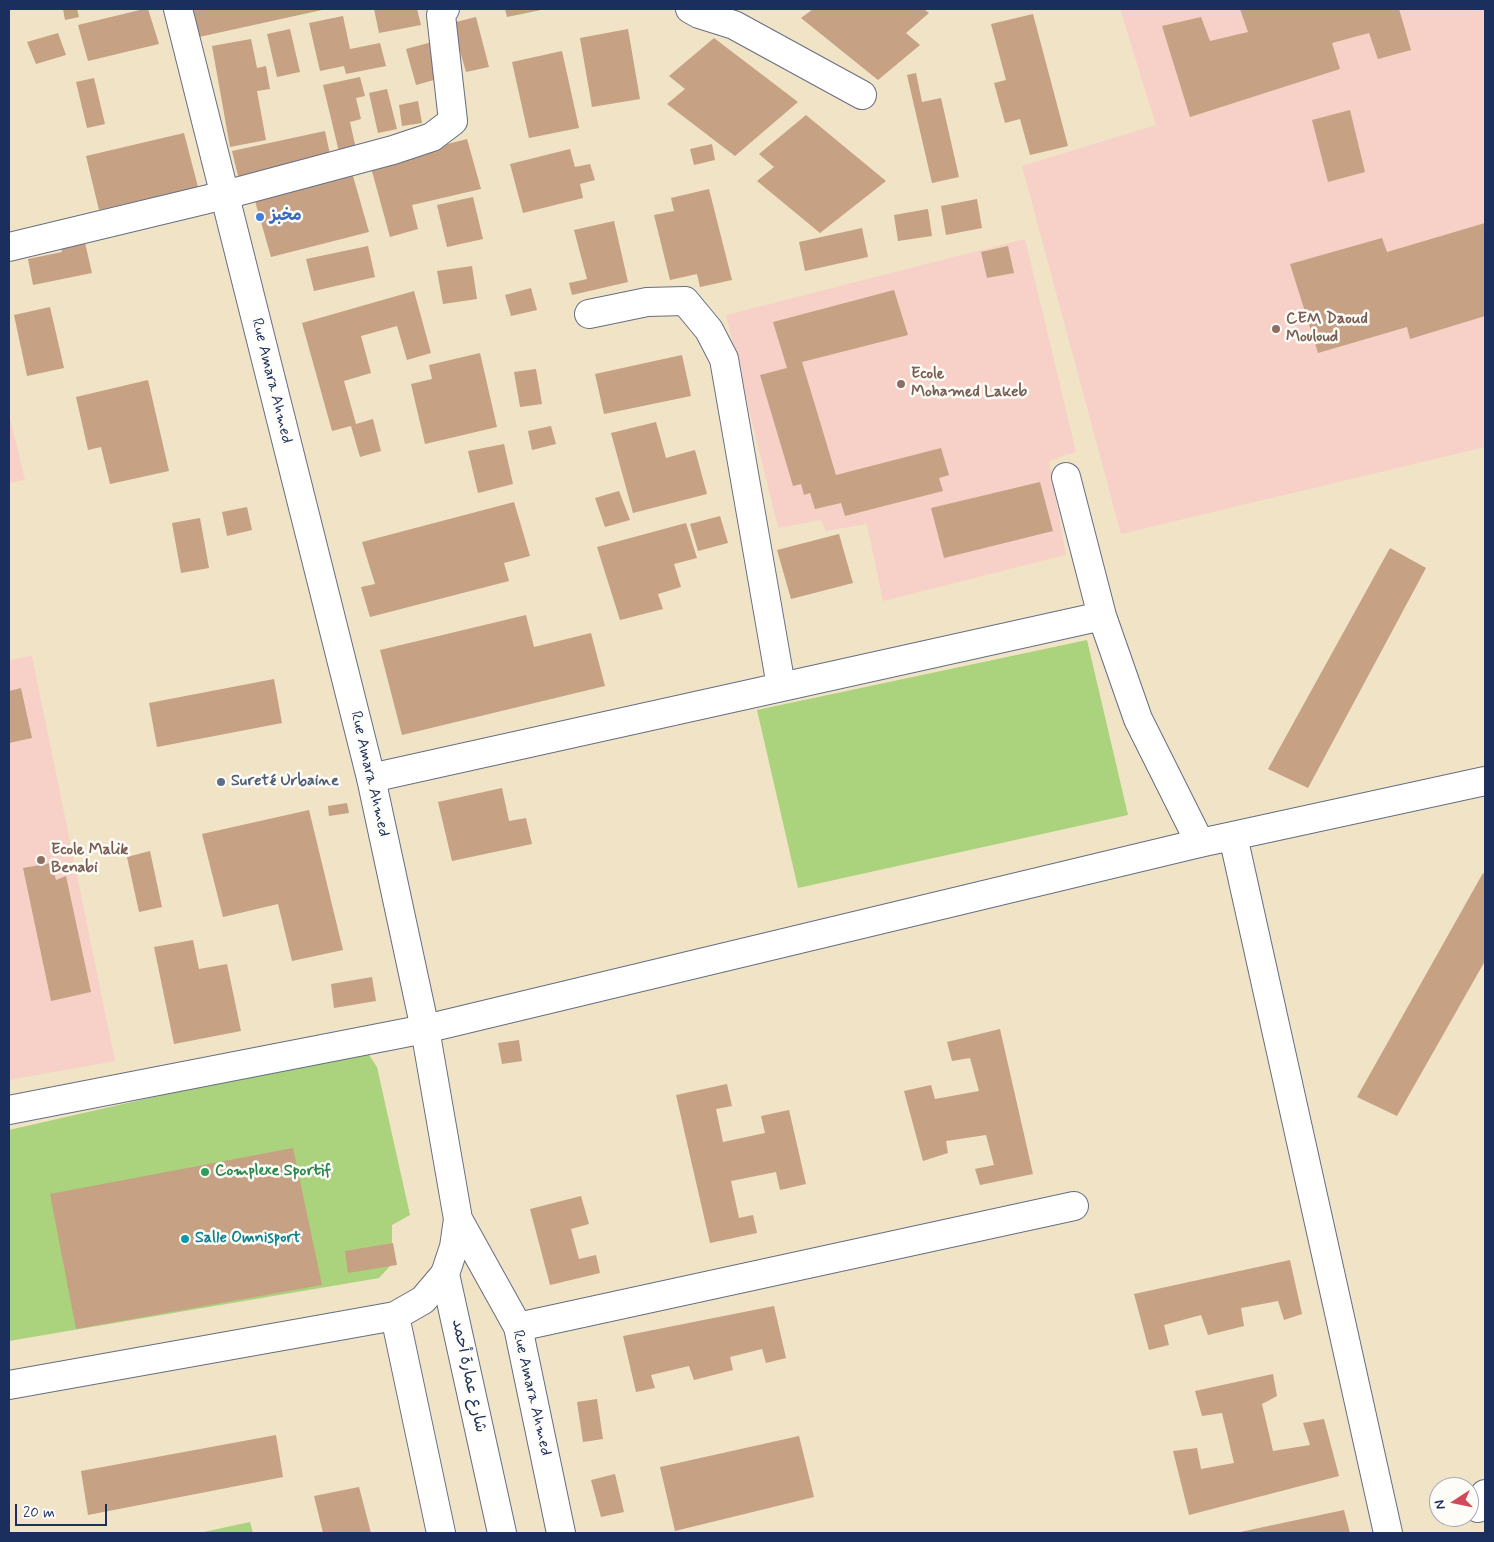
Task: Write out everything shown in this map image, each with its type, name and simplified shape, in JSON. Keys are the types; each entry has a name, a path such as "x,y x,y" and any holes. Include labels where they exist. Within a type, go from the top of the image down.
{"street":[{"name":"Rue Amara Ahmed","path":"178,9 371,778 425,1029 458,1219 518,1327 562,1533"},
{"path":"9,247 225,195 394,150 432,137 453,121 441,15 446,9"},
{"path":"690,9 734,26 862,95"},
{"path":"589,314 647,302 685,301 709,330 724,359 781,686"},
{"path":"1066,478 1102,616 1138,719 1200,843"},
{"path":"371,778 1102,616"},
{"path":"9,1110 425,1029 1200,843 1485,781"},
{"path":"1233,836 1388,1533"},
{"path":"518,1327 1074,1206"},
{"path":"9,1385 395,1316 423,1300 445,1274 454,1247 458,1219"},
{"name":"شارع عمارة أحمد","path":"445,1274 502,1533"},
{"path":"395,1316 441,1533"}],"shaded area":[{"name":"CEM Daoud Mouloud","path":"1120,9 1485,9 1485,447 1121,534 1022,166 1156,125"},
{"name":"Ecole Mohamed Lakeb","path":"1025,239 1076,452 1049,461 1066,555 883,601 867,524 826,531 821,520 778,528 726,315"},
{"path":"9,414 25,480 9,483"},
{"name":"Ecole Malik Benabi","path":"32,656 115,1061 9,1080 9,660"}],"green space":[{"path":"1087,640 1128,815 798,888 757,710"},
{"name":"Complexe Sportif","path":"351,1052 367,1052 377,1067 410,1215 392,1225 392,1264 379,1278 9,1341 9,1130"},
{"path":"250,1522 253,1533 199,1533"}],"building":[{"path":"63,9 77,9 79,17 65,20"},
{"path":"148,9 159,44 88,61 78,25"},
{"path":"193,9 322,9 322,10 199,37"},
{"path":"374,9 417,9 421,25 379,33"},
{"path":"505,9 541,9 541,10 507,17"},
{"path":"813,9 924,9 929,13 906,33 920,45 878,80 801,18"},
{"path":"1240,9 1399,9 1411,50 1378,59 1369,33 1332,43 1340,69 1190,117 1162,26 1201,17 1210,41 1248,32"},
{"path":"1033,14 1068,146 1030,155 1020,119 1005,123 994,83 1006,80 991,24"},
{"path":"343,16 350,49 380,43 386,66 346,74 344,66 320,71 309,23"},
{"path":"476,17 489,67 466,72 452,23"},
{"path":"290,29 300,72 277,77 267,34"},
{"path":"628,29 640,99 592,107 580,38"},
{"path":"58,33 66,55 36,64 27,42"},
{"path":"714,38 798,102 735,156 667,104 685,89 669,76"},
{"path":"251,39 257,68 266,66 270,89 257,91 266,140 230,147 212,46"},
{"path":"432,42 441,78 416,85 406,49"},
{"path":"562,51 579,128 529,138 512,62"},
{"path":"916,73 922,102 941,98 959,177 932,183 907,75"},
{"path":"360,77 365,96 356,98 361,119 350,122 356,149 339,152 323,85"},
{"path":"94,78 105,124 87,128 76,82"},
{"path":"387,89 397,129 378,133 369,93"},
{"path":"418,101 422,123 402,126 399,105"},
{"path":"1350,110 1365,172 1328,182 1312,120"},
{"path":"806,115 886,181 820,233 757,181 774,167 759,154"},
{"path":"325,131 331,159 239,180 232,151"},
{"path":"184,133 198,187 99,210 86,156"},
{"path":"467,139 481,189 412,205 418,229 390,237 370,164"},
{"path":"712,144 715,160 694,165 690,149"},
{"path":"570,149 575,167 590,164 595,180 580,184 583,198 523,213 510,164"},
{"path":"351,169 369,232 271,257 253,194"},
{"path":"709,189 732,280 700,287 697,274 670,280 654,215 674,211 671,198"},
{"path":"473,197 483,239 447,247 437,205"},
{"path":"977,199 982,228 946,235 941,206"},
{"path":"928,209 932,236 898,241 894,215"},
{"path":"614,221 628,282 572,295 569,283 587,279 574,230"},
{"path":"1485,223 1485,316 1410,339 1407,327 1318,353 1290,264 1382,238 1387,252"},
{"path":"862,228 868,257 805,271 799,242"},
{"path":"83,234 92,273 33,285 28,259 62,252 59,239"},
{"path":"368,246 375,277 314,291 306,259"},
{"path":"1008,246 1014,273 987,278 981,252"},
{"path":"472,266 477,299 443,304 437,271"},
{"path":"531,288 537,310 511,316 505,295"},
{"path":"894,290 908,335 802,362 836,475 941,448 949,475 939,478 943,491 845,516 841,503 815,509 810,493 804,495 801,484 793,486 760,375 787,368 773,322"},
{"path":"414,291 431,353 407,360 397,326 361,336 371,373 344,381 356,424 373,419 381,451 360,457 351,426 332,431 302,323"},
{"path":"50,307 64,368 27,376 14,315"},
{"path":"480,353 497,427 425,444 411,384 432,379 429,365"},
{"path":"682,355 691,396 604,414 595,374"},
{"path":"536,369 542,404 520,407 514,372"},
{"path":"148,380 169,471 110,484 101,447 88,450 76,397"},
{"path":"656,422 666,458 695,450 707,494 633,513 611,433"},
{"path":"551,426 556,444 532,450 528,431"},
{"path":"504,444 513,484 478,493 468,451"},
{"path":"1040,482 1053,531 944,558 931,508"},
{"path":"619,491 630,520 605,527 595,498"},
{"path":"514,502 530,556 504,563 509,581 370,617 361,587 375,584 362,542"},
{"path":"247,507 252,530 227,536 222,512"},
{"path":"720,516 728,543 698,551 690,524"},
{"path":"200,518 209,568 181,573 172,523"},
{"path":"686,523 697,558 674,564 681,587 658,594 663,609 620,620 597,547"},
{"path":"839,534 853,583 791,599 777,550"},
{"path":"1390,548 1426,568 1308,788 1268,769"},
{"path":"526,615 534,647 591,633 605,686 402,735 380,650"},
{"path":"274,679 282,723 157,747 149,703"},
{"path":"21,688 32,738 9,743 9,691"},
{"path":"502,788 509,821 526,818 532,844 452,861 438,802"},
{"path":"347,803 349,813 329,816 328,806"},
{"path":"309,810 343,950 292,961 278,904 223,917 202,834"},
{"path":"150,851 162,907 139,912 127,857"},
{"path":"51,863 56,880 66,876 91,992 51,1001 23,868"},
{"path":"1483,873 1485,875 1485,961 1397,1116 1357,1097"},
{"path":"193,940 199,969 227,964 241,1031 174,1044 154,947"},
{"path":"372,977 376,1001 334,1008 331,984"},
{"path":"1000,1029 1033,1174 980,1185 975,1169 994,1165 986,1135 946,1141 948,1153 923,1161 904,1091 931,1085 935,1099 979,1091 970,1058 952,1061 947,1042"},
{"path":"519,1040 522,1061 502,1064 498,1043"},
{"path":"727,1084 732,1106 716,1109 723,1142 765,1133 761,1116 789,1110 806,1184 780,1190 776,1172 731,1181 739,1218 753,1215 757,1233 710,1243 676,1095"},
{"name":"Salle Omnisport","path":"293,1148 322,1285 76,1329 50,1194"},
{"path":"581,1196 589,1224 571,1229 579,1259 596,1255 600,1273 550,1285 530,1209"},
{"path":"393,1243 397,1265 348,1273 345,1251"},
{"path":"1290,1260 1302,1314 1284,1320 1278,1301 1241,1308 1244,1326 1208,1335 1201,1315 1164,1325 1169,1345 1149,1350 1134,1294"},
{"path":"774,1306 786,1358 766,1363 762,1349 730,1357 733,1370 694,1380 689,1366 651,1375 655,1388 636,1392 623,1336"},
{"path":"1273,1374 1277,1396 1262,1404 1273,1451 1310,1445 1303,1423 1324,1419 1339,1476 1189,1515 1173,1451 1197,1448 1201,1469 1234,1463 1222,1413 1202,1416 1195,1391"},
{"path":"597,1399 603,1439 583,1442 577,1402"},
{"path":"276,1435 283,1477 88,1515 81,1471"},
{"path":"799,1436 814,1497 675,1531 660,1467"},
{"path":"615,1474 624,1512 601,1517 591,1480"},
{"path":"359,1487 371,1533 323,1533 314,1496"},
{"path":"1344,1510 1350,1533 1240,1533 1240,1532"}],"place":[{"name":"مخبز","path":"260,217"},
{"name":"CEM Daoud Mouloud","path":"1276,329"},
{"name":"Ecole Mohamed Lakeb","path":"901,384"},
{"name":"Sureté Urbaine","path":"221,782"},
{"name":"Ecole Malik Benabi","path":"41,860"},
{"name":"Complexe Sportif","path":"205,1172"},
{"name":"Salle Omnisport","path":"185,1239"}]}
